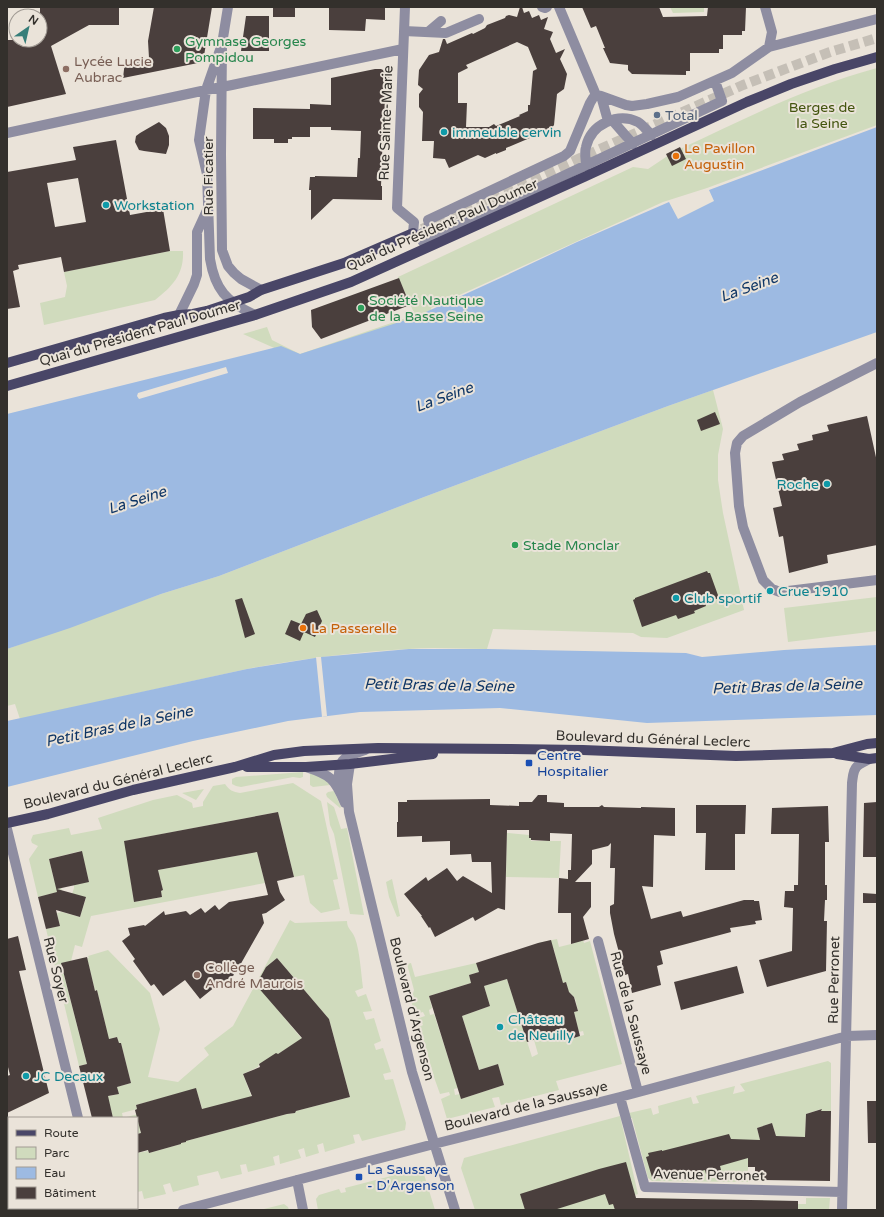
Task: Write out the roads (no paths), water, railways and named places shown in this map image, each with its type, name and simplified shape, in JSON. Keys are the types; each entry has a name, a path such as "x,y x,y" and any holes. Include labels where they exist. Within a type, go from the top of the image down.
{"main road":[{"name":"Quai du Président Paul Doumer","path":"7,386 254,315 350,282 747,102 813,77 877,57"},
{"name":"Quai du Président Paul Doumer","path":"7,363 179,315 193,314 249,297 261,290 344,263 414,233"},
{"name":"Boulevard du Général Leclerc","path":"833,753 867,744 877,743"},
{"name":"Boulevard du Général Leclerc","path":"7,823 61,811 132,790 235,767 274,755 304,751 378,748 583,750 736,756 833,753 873,758"},
{"name":"Boulevard du Général Leclerc","path":"235,767 306,767 345,764 472,749"}],"street":[{"name":"Rue Ficatier","path":"228,7 222,44 222,250 228,266 234,273 241,279 261,290"},
{"name":"Rue Sainte-Marie","path":"405,7 397,208 414,222 414,233"},
{"path":"542,7 547,7"},
{"path":"559,7 610,121 633,144"},
{"path":"765,7 772,32 769,46"},
{"path":"404,31 446,33 479,19"},
{"path":"715,81 722,102 423,242 420,235 427,230 429,224 428,220 570,152 593,98 598,96 626,105 639,105 678,97 732,73 769,46 877,19"},
{"path":"428,32 441,21"},
{"name":"Rue Ficatier","path":"222,44 206,90 199,140 207,174 210,259 212,273 220,290 242,309 254,315"},
{"path":"7,133 403,49"},
{"path":"586,166 585,150 588,141 597,128 610,121 618,118 632,120 642,125 652,135"},
{"path":"577,137 588,141"},
{"name":"Rue Ficatier","path":"179,315 197,275 197,232 209,207"},
{"path":"452,209 459,226"},
{"path":"876,367 800,402 743,436 737,443 735,453 739,506 744,527 763,580 772,589 780,592 877,580"},
{"path":"345,764 347,756 368,749"},
{"name":"Rue Perronet","path":"842,1210 852,783 853,775 858,765 873,758"},
{"name":"Boulevard d'Argenson","path":"338,786 345,764"},
{"name":"Boulevard d'Argenson","path":"345,764 349,812"},
{"name":"Boulevard d'Argenson","path":"306,767 324,773 338,786 349,812 412,1072 455,1210"},
{"name":"Rue Soyer","path":"7,829 75,1117"},
{"name":"Rue de la Saussaye","path":"598,941 638,1092"},
{"name":"Boulevard de la Saussaye","path":"183,1210 620,1097 847,1036 877,1035"},
{"name":"Avenue Perronet","path":"620,1097 645,1188 842,1192"},
{"path":"297,1180 303,1210"}],"water":[{"name":"La Seine","path":"877,127 877,332 668,406 424,497 219,576 161,594 70,628 7,649 7,414 281,346 300,354 415,317 577,242 669,202 678,219 714,201 709,190"},
{"name":"Petit Bras de la Seine","path":"877,645 877,715 647,723 500,708 360,712 288,721 193,741 7,787 7,721 247,669 321,657 409,649 686,653 702,657 784,650"}],"tunnel":[{"path":"422,229 743,85 830,52 877,38"}],"place":[{"name":"Gymnase Georges Pompidou","path":"177,49"},
{"name":"Lycée Lucie Aubrac","path":"66,69"},
{"name":"Total","path":"657,115"},
{"name":"immeuble cervin","path":"444,132"},
{"name":"Le Pavillon Augustin","path":"676,156"},
{"name":"Workstation","path":"106,205"},
{"name":"Société Nautique de la Basse Seine","path":"361,308"},
{"name":"Roche","path":"827,484"},
{"name":"Stade Monclar","path":"515,545"},
{"name":"Crue 1910","path":"770,591"},
{"name":"Club sportif","path":"676,598"},
{"name":"La Passerelle","path":"303,628"},
{"name":"Centre Hospitalier","path":"529,763"},
{"name":"Collège André Maurois","path":"197,975"},
{"name":"Château de Neuilly","path":"500,1027"},
{"name":"JC Decaux","path":"26,1076"},
{"name":"La Saussaye - D'Argenson","path":"359,1177"}],"park label":[{"name":"Berges de la Seine","path":"822,116"}]}
